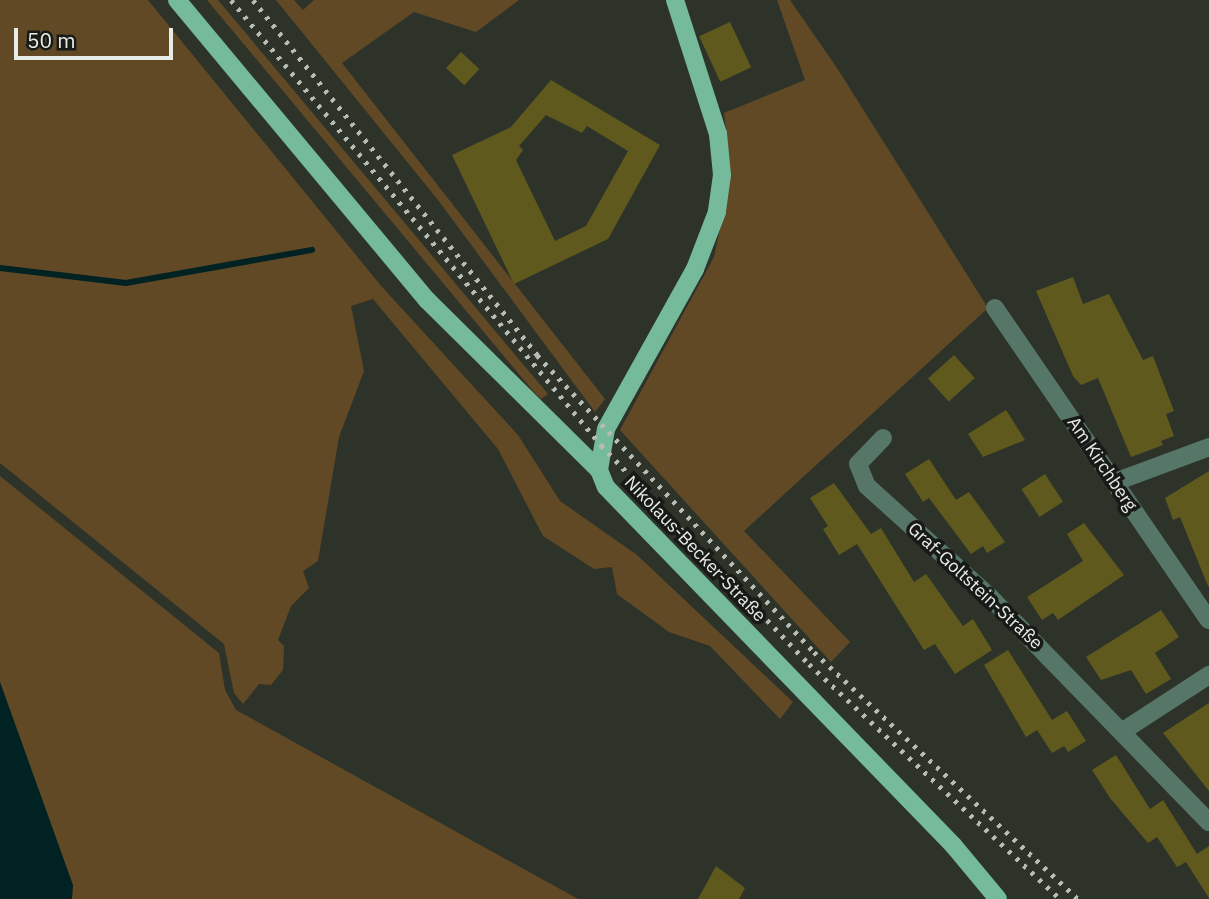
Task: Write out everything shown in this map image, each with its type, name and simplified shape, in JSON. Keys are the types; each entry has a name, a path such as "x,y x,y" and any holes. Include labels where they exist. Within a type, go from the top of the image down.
{"main road":[{"name":"Nikolaus-Becker-Straße","path":"177,0 293,145 427,300 599,470 606,487 944,836 998,899"},
{"path":"599,470 606,429 695,269 717,212 722,175 718,134 676,0"}],"street":[{"name":"Am Kirchberg","path":"995,308 1209,620"},
{"name":"Graf-Goltstein-Straße","path":"883,438 858,464 867,486 990,597 1209,822"},
{"path":"1115,482 1209,447"},
{"path":"1123,731 1209,675"}],"shaded area":[{"path":"0,0 148,0 382,287 518,435 560,501 637,555 793,702 780,719 710,646 669,632 617,594 612,567 594,569 543,536 498,449 373,299 351,306 364,371 339,437 318,561 303,571 309,588 291,606 278,640 284,646 283,670 271,685 259,684 243,704 234,693 224,644 0,463"},
{"path":"207,0 218,0 548,394 541,399 533,391"},
{"path":"276,0 294,0 303,10 314,0 519,0 476,32 414,12 342,63 605,399 595,412 438,200"},
{"path":"777,0 790,0 839,71 988,308 744,531 850,642 831,662 620,430 714,257 731,177 724,113 805,80"},
{"path":"0,476 219,653 225,690 236,710 578,899 0,899"}],"water":[{"path":"0,682 73,885 72,899 0,899"}],"building":[{"path":"730,22 751,67 720,82 699,36"},
{"path":"461,52 479,69 464,85 446,68"},
{"path":"551,80 660,145 608,239 514,284 452,155 511,127","holes":["546,115 582,133 587,126 628,151 586,226 555,241 516,160 523,150 519,146"]},
{"path":"1073,277 1083,304 1109,294 1143,360 1153,356 1174,411 1166,414 1174,436 1161,441 1163,445 1131,457 1098,378 1081,385 1073,376 1036,291"},
{"path":"954,355 975,378 949,401 928,378"},
{"path":"1006,410 1025,440 983,457 968,434"},
{"path":"929,459 956,500 969,492 1005,542 987,553 983,546 971,554 929,498 923,502 905,474"},
{"path":"1209,471 1208,586 1180,517 1173,520 1165,498"},
{"path":"1045,474 1063,502 1039,517 1022,489"},
{"path":"834,483 871,534 881,528 914,582 926,574 963,626 973,619 992,650 955,674 935,644 924,650 857,544 839,555 823,529 828,526 810,498"},
{"path":"1084,523 1124,575 1058,620 1053,613 1042,620 1027,597 1083,561 1067,534"},
{"path":"1161,610 1179,637 1155,653 1171,679 1146,694 1131,670 1101,680 1086,657"},
{"path":"1008,650 1052,720 1067,711 1086,741 1068,752 1064,746 1052,753 1037,730 1026,737 984,665"},
{"path":"1209,703 1209,791 1163,733"},
{"path":"1116,755 1150,809 1163,800 1197,854 1209,846 1209,898 1186,862 1177,867 1157,837 1148,843 1110,798 1092,770"},
{"path":"716,866 745,888 739,899 698,899"}],"waterway":[{"path":"0,268 126,283 312,250"}],"railway":[{"path":"231,0 601,445 809,664 1060,899"},
{"path":"253,0 537,355 814,652 1078,899"}]}
